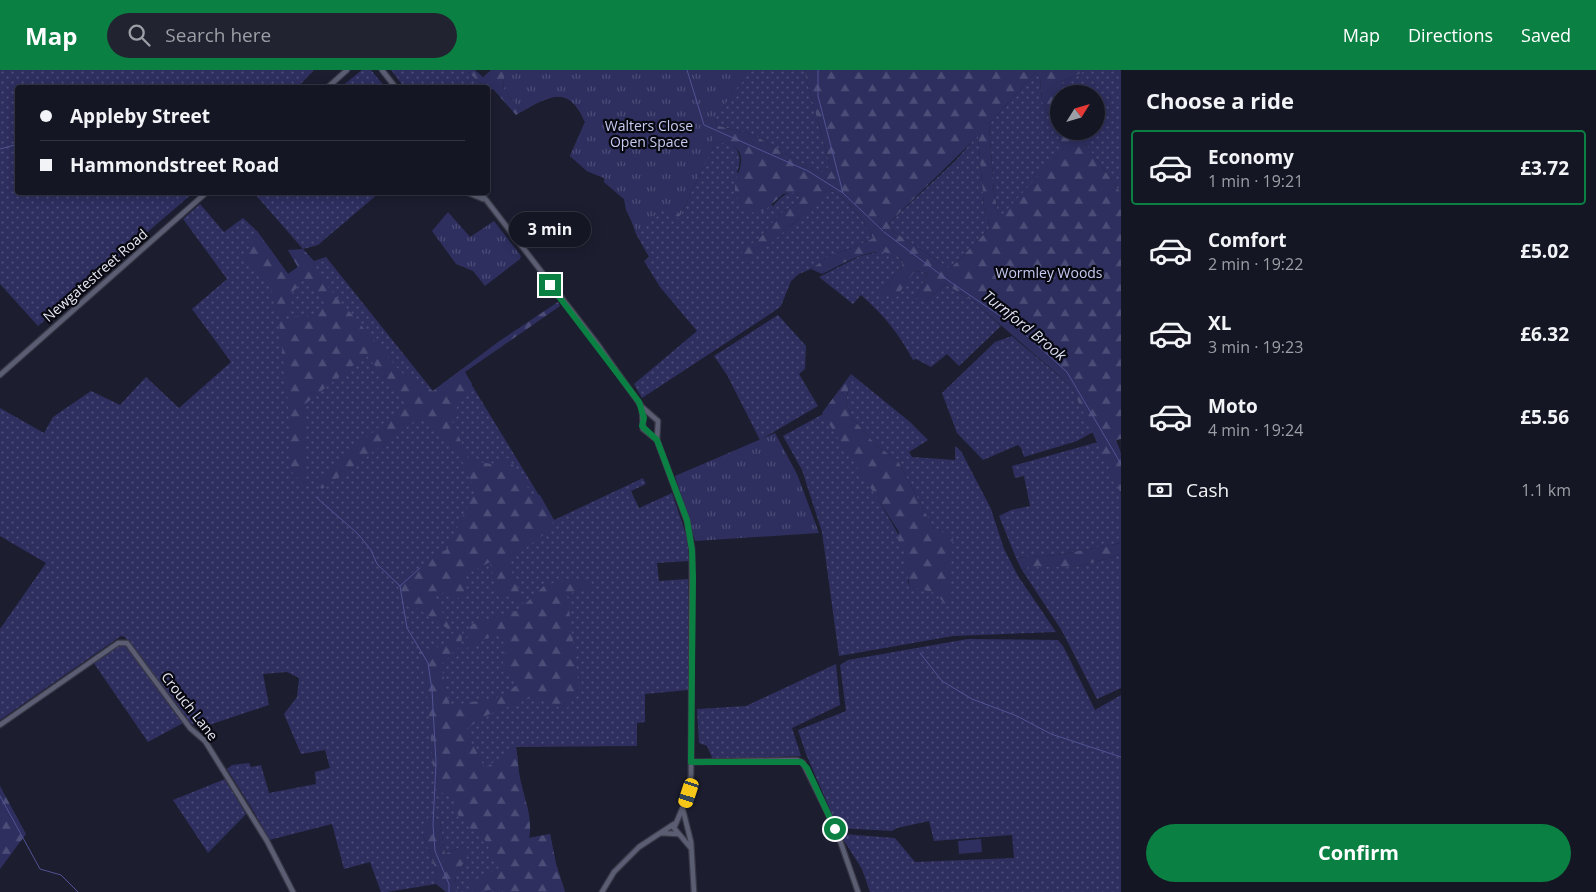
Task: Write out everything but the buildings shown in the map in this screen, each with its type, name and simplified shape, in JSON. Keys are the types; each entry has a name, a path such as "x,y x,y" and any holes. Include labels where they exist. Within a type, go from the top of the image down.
{"street":[{"path":"330,85 347,70"},
{"path":"382,70 394,85"},
{"name":"Newgatestreet Road","path":"0,375 203,195"},
{"path":"479,195 598,345 642,408 658,421 657,440 687,520 692,550 690,786 675,830 690,847"},
{"path":"642,408 644,418 642,426 657,440"},
{"path":"644,418 652,415"},
{"path":"648,432 657,429"},
{"name":"Crouch Lane","path":"0,725 118,643 127,643 190,728 205,741 264,835 293,892"},
{"path":"691,762 801,762 807,768 837,832 858,892"},
{"path":"683,810 691,842 694,892"},
{"path":"602,892 614,872 639,847 676,823 686,822"},
{"path":"662,833 679,834 687,832 689,828"}],"green space":[{"path":"0,70 314,70 300,85 15,85 15,195 191,195 38,326 0,284"},
{"path":"362,70 371,70 383,85 343,85"},
{"path":"391,70 466,70 482,85 402,85"},
{"path":"466,70 475,70 483,77 491,70 501,70 505,74 503,87 521,112 516,115 493,89 490,90 490,85 482,85"},
{"path":"501,70 729,83 679,218 711,151 717,143 724,142 734,146 737,150 740,160 737,172 773,206 789,193 797,192 800,200 779,215 759,239 743,250 773,240 793,224 826,191 839,195 853,208 873,238 853,248 832,254 811,269 799,274 791,281 781,306 776,310 642,398 634,384 697,331 660,287 644,261 649,257 636,234 624,199 604,182 604,178 587,171 570,156 585,122 579,110 572,102 558,97 541,101 521,112 503,80 505,74"},
{"name":"Walters Close Open Space","path":"501,70 751,70 716,116 711,151 679,214 663,207 637,233 626,210 624,199 604,182 604,178 587,171 570,156 585,122 579,110 572,102 558,97 541,101 521,112 503,87 505,74"},
{"path":"751,70 804,70 830,166 820,174 754,135 715,125 716,116"},
{"name":"Wormley Woods","path":"751,70 716,116 715,125 754,135 820,174 830,166 804,70 1087,70 1062,82 1063,85 1050,85 1050,118 1042,101 1040,78 1035,73 989,124 994,193 999,218 1064,148 1060,140 1083,140 1121,193 1121,439 1116,440 1121,453 1121,494 1071,386 973,301 945,284 928,299 920,301 916,297 928,273 915,271 896,297 879,293 902,267 903,260 893,254 883,252 862,255 822,274 811,269 832,254 853,248 873,238 853,208 839,195 826,191 813,206 754,258 748,259 742,254 742,250 759,239 779,215 800,200 797,192 783,194 764,211 749,213 739,202 735,193 735,184 741,162 740,153 730,144 717,143 711,151 679,218 673,218 668,214 695,132","holes":["978,136 984,207 990,228 950,269 893,231 889,223"]},
{"path":"1087,70 1121,70 1121,193 1083,140 1105,140 1105,85 1063,85 1062,82"},
{"path":"1035,73 1040,78 1042,101 1050,118 1050,140 1060,140 1064,148 999,219 994,193 989,124"},
{"path":"978,135 984,207 990,228 950,269 893,231 889,223 955,161"},
{"path":"256,195 377,195 318,245 303,249"},
{"path":"200,204 224,232 243,218 257,231 288,274 298,267 288,250 304,251 314,261 326,257 433,391 462,369 554,520 643,478 646,484 631,491 639,508 672,493 687,537 689,561 657,563 659,581 688,579 688,690 645,694 645,722 637,723 637,746 516,747 520,779 529,817 529,838 550,834 556,864 565,892 457,892 455,877 465,845 445,854 440,821 423,834 437,874 436,884 387,892 381,892 370,862 344,869 332,824 269,840 227,769 232,765 249,763 251,767 261,765 269,793 316,784 315,772 330,768 325,750 301,754 284,714 297,697 299,678 287,672 263,674 269,705 209,725 190,724 125,637 121,636 0,720 0,629 46,563 0,536 0,408 44,433 53,417 91,391 120,405 146,377 179,408 231,362 192,309 227,279 183,219"},
{"path":"448,212 470,237 494,221 521,256 520,259 485,286 473,271 456,264 432,231"},
{"path":"257,231 288,274 298,267 288,250 303,249 314,261 317,274 401,372 433,391 498,342 558,302 560,306 465,372 472,384 457,407 452,421 469,460 491,464 508,458 532,494 540,495 554,520 550,530 508,561 524,604 496,591 490,562 465,575 464,594 453,601 443,593 432,597 457,634 463,625 461,645 441,665 450,706 496,698 519,684 500,670 504,661 505,651 501,637 497,633 465,649 470,625 519,610 546,584 591,578 592,588 567,594 579,687 566,710 533,697 485,716 465,730 485,768 516,747 520,779 530,824 529,838 550,834 556,864 565,892 504,892 499,889 469,892 470,881 499,869 484,838 471,829 458,815 453,797 435,790 427,692 419,652 442,646 457,635 400,597 401,580 447,549 475,491 466,469 447,439 430,424 419,418 322,489 314,481 407,404 366,355 304,405 304,486 291,471 288,402 279,322 295,316 309,317 327,305 303,280 292,293 290,315 278,315 270,286 244,259"},
{"path":"882,251 893,253 903,260 902,267 880,292 896,296 915,271 928,273 916,297 928,299 945,284 973,301 1001,326 959,366 947,354 931,367 916,359 913,360 890,325 861,295 853,304 819,277 860,256"},
{"path":"778,315 806,346 805,369 799,374 818,406 760,440 727,375 714,356"},
{"path":"1012,336 1071,386 1093,432 1077,441 1024,457 1018,445 983,460 957,433 942,393 995,342"},
{"path":"851,374 910,422 928,440 909,452 912,457 955,460 955,446 961,451 991,509 1004,549 1018,576 1056,632 953,636 839,656 822,532 802,470 783,436 823,414 865,477 907,549 908,582 910,586 936,593 948,606 949,568 934,529 898,461 875,444 853,419 846,402"},
{"path":"851,374 846,402 853,419 875,444 898,461 934,529 953,536 948,607 935,593 910,586 904,562 907,549 898,543 899,532 822,413"},
{"path":"775,433 797,474 819,533 695,541 675,476"},
{"path":"1098,442 1121,494 1121,543 1057,555 1016,558 999,516 1011,510 1030,506 1024,476 1015,478 1012,466"},
{"path":"1121,543 1121,555 1074,567 1028,567 1022,570 1016,558 1057,555"},
{"path":"1121,555 1121,688 1097,699 1062,631 1022,570 1028,567 1074,567"},
{"path":"968,639 1058,640 1063,646 1095,710 1121,695 1121,892 870,892 862,869 841,836 843,834 895,838 915,862 1014,858 1012,835 934,841 929,821 897,828 892,831 838,828 806,754 798,730 846,711 840,665 848,660"},
{"path":"119,645 125,645 183,723 148,742 93,662"},
{"path":"836,664 840,705 792,728 801,756 713,760 707,746 699,743 697,709 746,706"},
{"path":"225,779 246,814 208,853 173,800"},
{"path":"0,786 26,834 0,869"},
{"path":"429,816 440,821 445,854 465,845 470,852 455,877 457,892 446,892 436,884 437,874 423,834"},
{"path":"981,839 982,852 959,854 958,841"}],"waterway":[{"path":"687,70 704,125 808,171 843,193"},
{"name":"Turnford Brook","path":"818,70 818,96 843,193 883,231"},
{"path":"0,149 15,145"},
{"name":"Turnford Brook","path":"884,232 949,281 1018,328 1067,372 1121,464"},
{"path":"316,497 358,534 371,550 377,564 400,586 420,568"},
{"path":"400,586 407,628 428,663 432,690 436,762 433,825 435,851 449,884 449,892"},
{"path":"920,653 942,681 972,699 1017,716 1051,734 1121,757"},
{"path":"0,796 40,869 61,875 78,892"}],"route":[{"path":"550,285 598,345 639,402 644,418 642,420 643,429 657,440 687,520 692,550 693,577 691,762 797,760 807,768 835,829"}]}
